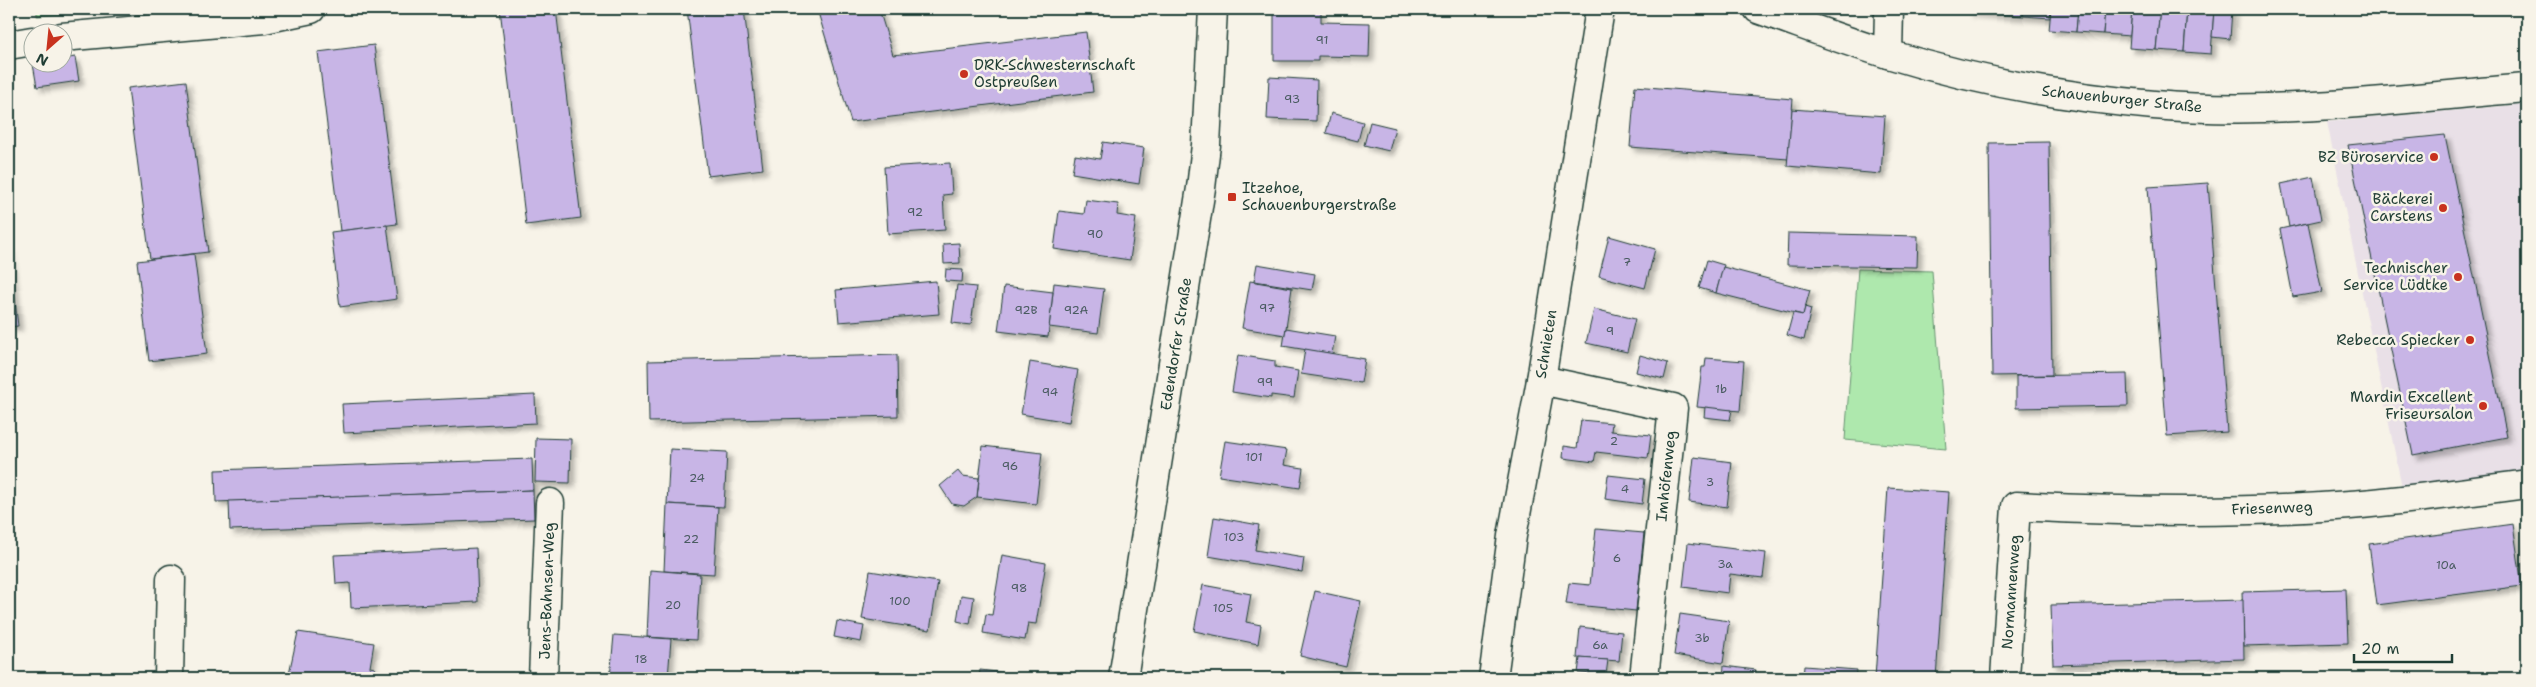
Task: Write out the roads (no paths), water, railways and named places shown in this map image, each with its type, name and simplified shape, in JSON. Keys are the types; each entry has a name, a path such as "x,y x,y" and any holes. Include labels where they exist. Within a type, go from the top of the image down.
{"street":[{"path":"72,36 264,19 311,9"},
{"name":"Edendorfer Straße","path":"1123,678 1201,188 1207,137 1213,9"},
{"name":"Schnieten","path":"1493,678 1508,565 1600,9"},
{"name":"Schauenburger Straße","path":"1758,9 1888,54 2009,85 2080,98 2156,106 2241,108 2333,106 2527,88"},
{"path":"1888,54 1889,9"},
{"path":"9,45 22,43"},
{"name":"Imhöfenweg","path":"1540,380 1673,408 1644,678"},
{"name":"Friesenweg","path":"2016,506 2106,511 2189,511 2350,505 2527,484"},
{"name":"Jens-Bahnsen-Weg","path":"544,678 550,503"},
{"name":"Normannenweg","path":"2005,678 2016,506"},
{"path":"169,678 171,579"}],"place":[{"name":"DRK-Schwesternschaft Ostpreußen","path":"964,74"},
{"name":"BZ Büroservice","path":"2434,157"},
{"name":"Itzehoe, Schauenburgerstraße","path":"1232,197"},
{"name":"Bäckerei Carstens","path":"2443,208"},
{"name":"Technischer Service Lüdtke","path":"2458,277"},
{"name":"Rebecca Spiecker","path":"2470,340"},
{"name":"Mardin Excellent Friseursalon","path":"2483,406"}]}
